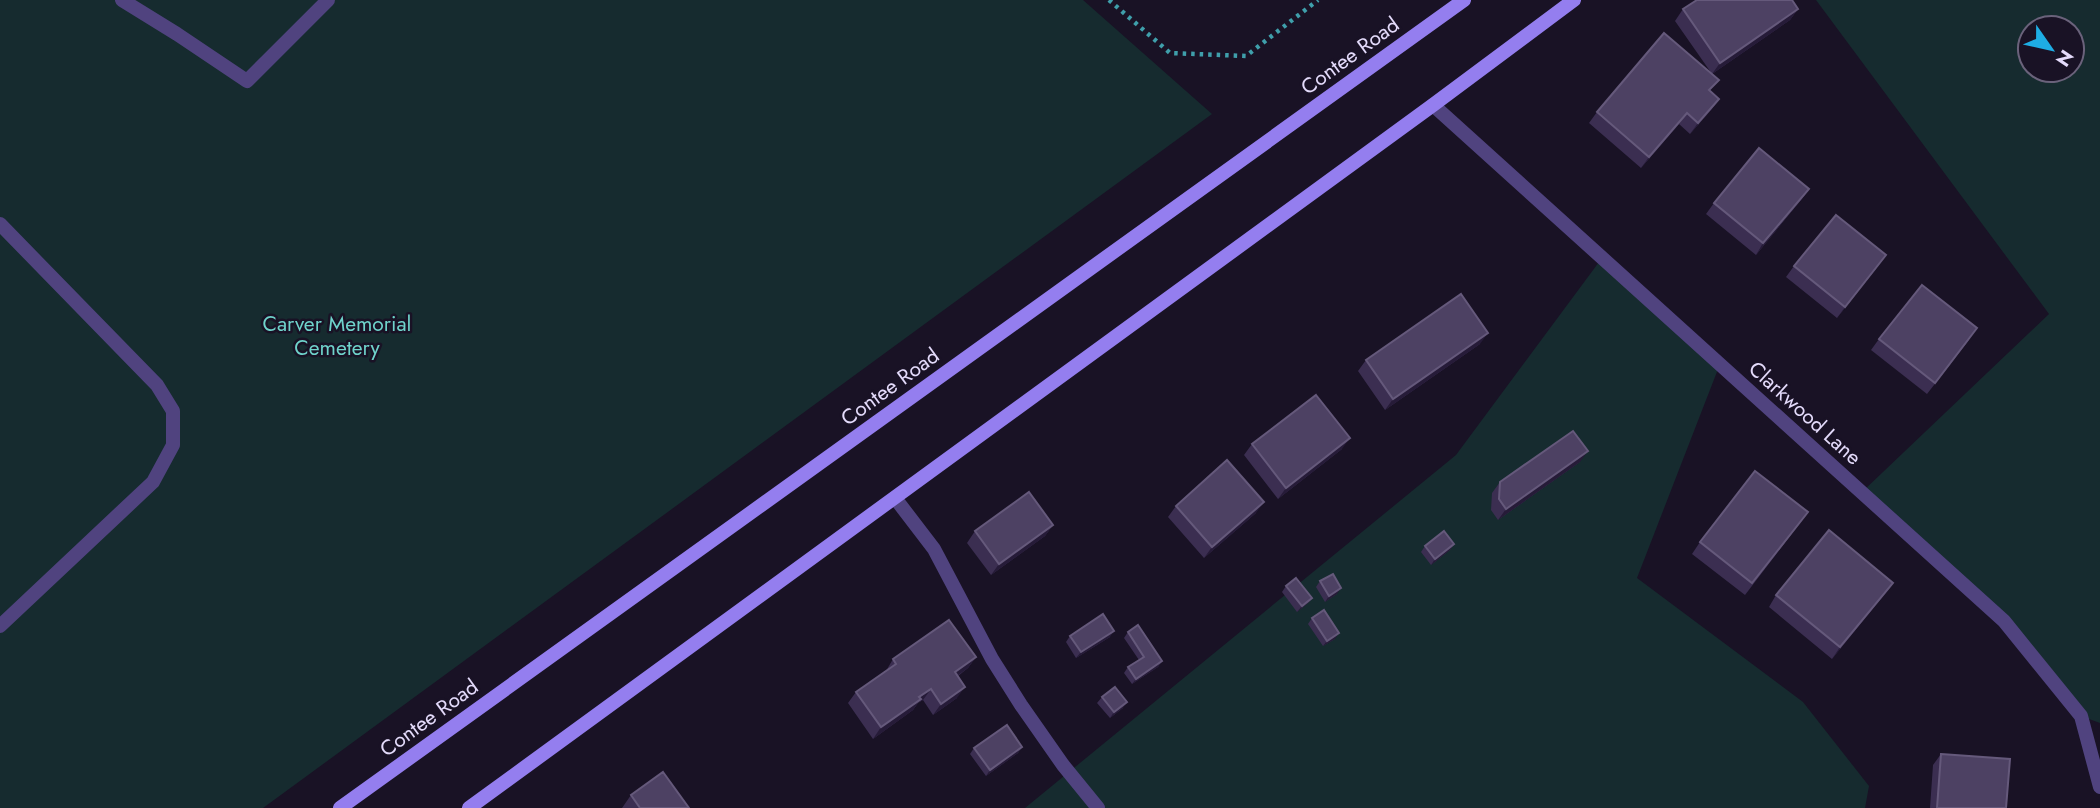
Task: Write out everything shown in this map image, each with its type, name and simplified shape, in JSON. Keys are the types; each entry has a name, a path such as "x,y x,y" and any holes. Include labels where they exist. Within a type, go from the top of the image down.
{"street":[{"path":"122,0 247,81 328,0"},
{"name":"Contee Road","path":"340,808 1464,0"},
{"path":"470,808 1574,0"},
{"name":"Clarkwood Lane","path":"1433,105 2004,621 2081,716 2100,787"},
{"path":"0,224 157,386 173,411 173,445 153,482 0,626"},
{"path":"895,498 934,549 992,659 1021,705 1063,765 1098,808"}],"path":[{"path":"1109,0 1170,52 1246,56 1318,0"}],"green space":[{"name":"Carver Memorial Cemetery","path":"0,0 1083,0 1212,114 263,808 0,808"},
{"path":"1816,0 2100,0 2100,723 2081,716 2004,621 1862,492 2049,314"},
{"path":"1602,258 1720,364 1637,578 1803,702 1869,786 1865,808 1025,808 1456,455"}],"building":[{"path":"1697,0 1792,0 1798,9 1720,63 1683,9"},
{"path":"1664,33 1719,80 1709,90 1719,99 1698,123 1687,113 1649,157 1597,112"},
{"path":"1759,148 1809,189 1763,243 1714,203"},
{"path":"1836,215 1886,255 1845,307 1794,266"},
{"path":"1922,285 1977,328 1935,383 1879,339"},
{"path":"1461,294 1488,333 1393,399 1366,360"},
{"path":"1316,395 1350,438 1286,488 1252,444"},
{"path":"1573,431 1588,451 1506,509 1499,499 1500,482"},
{"path":"1227,460 1264,502 1212,547 1176,506"},
{"path":"1755,471 1808,512 1752,583 1700,542"},
{"path":"1029,492 1053,525 999,564 975,531"},
{"path":"1829,530 1893,583 1840,647 1776,595"},
{"path":"1444,531 1454,544 1435,559 1425,546"},
{"path":"1333,574 1341,588 1329,596 1320,581"},
{"path":"1296,578 1312,598 1302,606 1286,586"},
{"path":"1324,610 1339,633 1327,641 1312,618"},
{"path":"1103,614 1114,631 1081,652 1070,636"},
{"path":"949,620 976,657 955,672 965,687 941,704 931,689 881,727 856,692 896,664 893,659"},
{"path":"1138,625 1162,661 1136,679 1128,667 1144,657 1128,632"},
{"path":"1115,687 1127,702 1114,712 1102,697"},
{"path":"1007,725 1022,747 990,770 974,748"},
{"path":"1941,754 2010,759 2006,808 1937,808"},
{"path":"663,772 689,808 640,808 631,795"}]}
